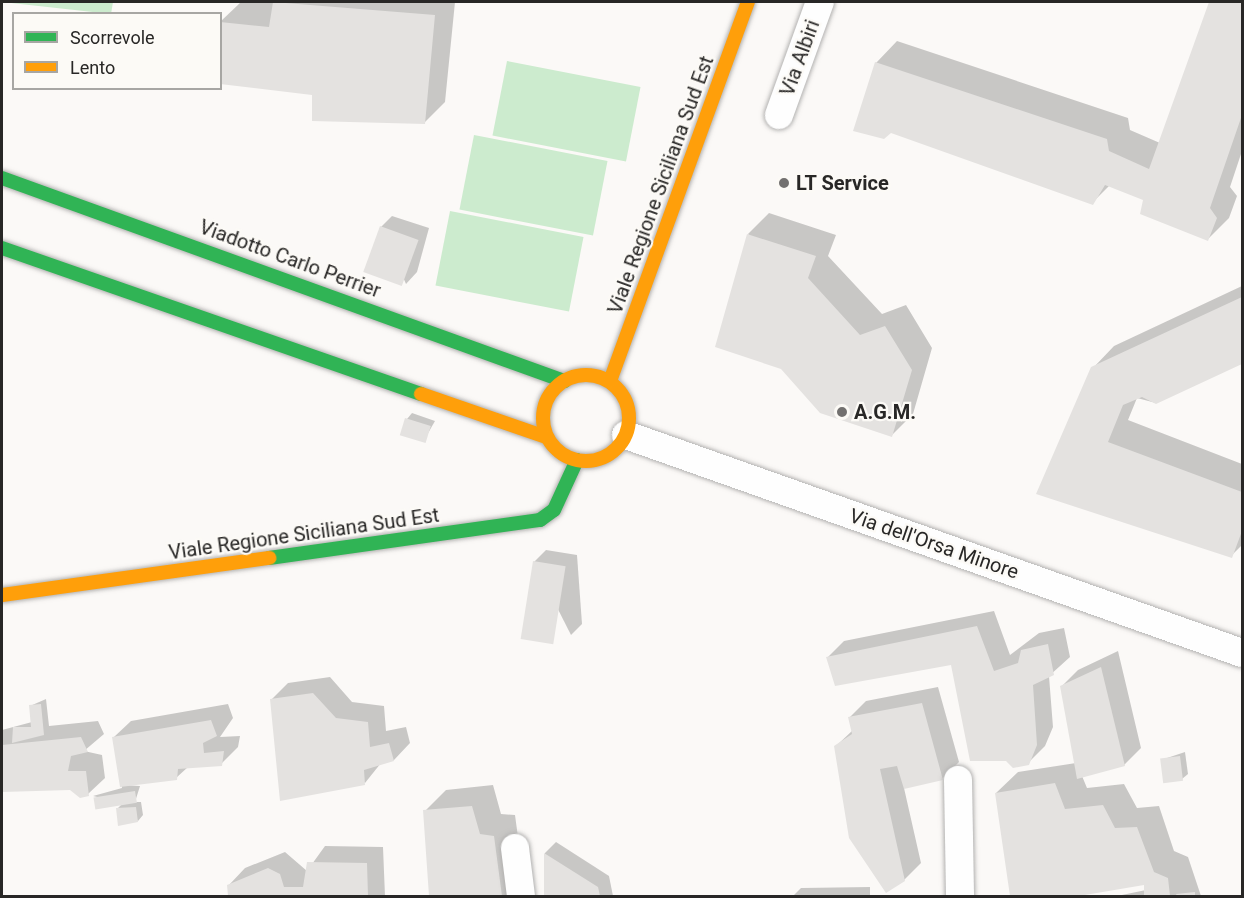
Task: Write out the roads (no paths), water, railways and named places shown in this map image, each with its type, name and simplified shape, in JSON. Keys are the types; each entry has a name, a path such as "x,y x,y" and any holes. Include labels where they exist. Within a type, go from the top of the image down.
{"street":[{"name":"Viale Regione Siciliana Sud Est","path":"610,381 748,2"},
{"name":"Via Albiri","path":"779,115 820,2"},
{"name":"Viadotto Carlo Perrier","path":"2,178 564,381"},
{"path":"2,248 546,437 562,455 577,460 606,457 626,435 628,405 610,381 584,374 564,381 545,405 546,437"},
{"name":"Via dell'Orsa Minore","path":"626,435 1242,653"},
{"name":"Viale Regione Siciliana Sud Est","path":"2,595 540,520 554,510 577,460"},
{"path":"958,780 960,897"},
{"path":"515,848 521,897"}],"place":[{"name":"LT Service","path":"784,183"},
{"name":"A.G.M.","path":"842,412"}]}
